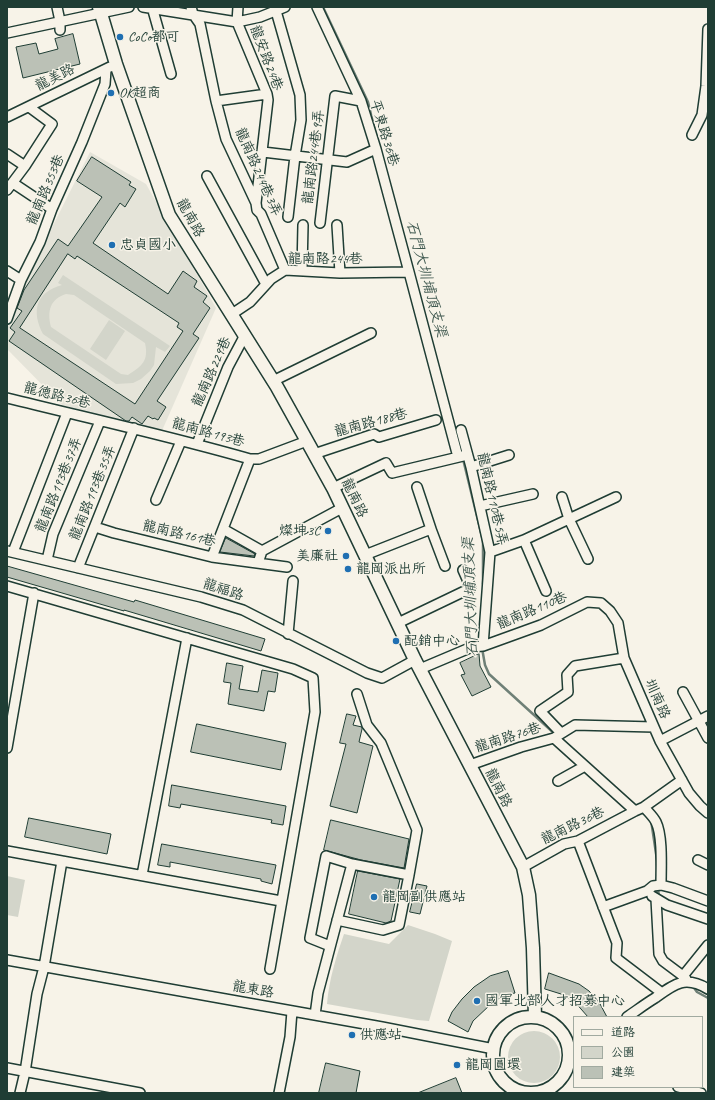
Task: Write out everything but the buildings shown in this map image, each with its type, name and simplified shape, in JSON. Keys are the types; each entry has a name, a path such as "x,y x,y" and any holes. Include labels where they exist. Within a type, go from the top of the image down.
{"main road":[{"name":"龍南路","path":"100,11 111,67 169,215 273,381 333,488 418,664 523,867 529,895 534,948 535,1017"},
{"path":"535,1017 554,1025 568,1042 571,1059 565,1072 552,1087 532,1093 515,1089 505,1083 497,1070 494,1059 494,1049 498,1037 512,1022 535,1017"}],"street":[{"path":"57,7 60,25"},
{"path":"7,33 60,25 100,11 129,7"},
{"path":"172,74 149,7 192,10 237,22 285,7"},
{"path":"237,22 238,7"},
{"name":"平東路36巷","path":"317,7 361,101 376,149 458,457"},
{"name":"龍南路244巷3弄","path":"192,10 200,24 216,101 226,139 285,270"},
{"path":"276,11 300,95 301,120 288,217"},
{"name":"龍安路24巷","path":"237,22 268,94 256,204"},
{"path":"692,135 702,115 706,86 708,29"},
{"name":"龍美路","path":"7,117 111,67"},
{"name":"龍南路353巷","path":"7,320 21,280 40,242 52,209 82,142 111,67"},
{"path":"216,101 268,94"},
{"name":"龍南路244巷9弄","path":"320,223 335,96 361,101"},
{"path":"7,190 25,166 52,124 29,107"},
{"path":"262,152 347,162 376,149"},
{"path":"7,154 25,166"},
{"path":"207,176 266,284"},
{"path":"13,183 52,209"},
{"path":"302,270 303,224"},
{"path":"337,225 340,273"},
{"name":"龍南路244巷","path":"232,314 250,302 271,279 285,270 340,273 409,272"},
{"path":"7,271 21,280"},
{"path":"273,381 371,332"},
{"name":"龍南路229巷","path":"197,444 228,367 245,335"},
{"name":"龍德路36巷","path":"7,398 100,421"},
{"path":"10,551 67,413"},
{"name":"龍南路188巷","path":"314,454 374,434 379,437 436,420"},
{"name":"龍南路193巷","path":"100,421 134,428 250,459 259,459 307,441"},
{"name":"龍南路193巷37弄","path":"47,560 53,534 100,421"},
{"name":"龍南路193巷35弄","path":"78,568 134,428"},
{"name":"龍南路110巷5弄","path":"461,430 472,467 490,552 484,646"},
{"path":"156,500 181,441"},
{"path":"333,488 386,463 392,473 468,454"},
{"path":"472,467 509,455"},
{"path":"212,556 250,459"},
{"path":"417,487 445,566"},
{"path":"480,506 533,494"},
{"path":"562,497 569,519 588,559"},
{"path":"490,552 524,540 616,498"},
{"path":"258,563 262,551 342,508"},
{"name":"龍南路161巷","path":"95,527 114,533 212,556 286,567"},
{"path":"223,529 262,551"},
{"path":"365,555 431,529"},
{"path":"524,540 546,591"},
{"name":"龍福路","path":"10,551 201,597 243,610 367,674 382,678 418,664"},
{"path":"398,623 471,588 463,570"},
{"path":"288,634 293,581"},
{"path":"7,586 293,669 313,678 315,712 270,969"},
{"path":"7,748 34,593"},
{"name":"龍南路110巷","path":"418,664 472,647 484,646 541,625 586,602"},
{"name":"圳南路","path":"586,602 601,603 610,611 618,623 624,658 660,741 689,793 708,813"},
{"path":"142,875 187,638"},
{"path":"624,658 575,666 567,675 568,692 540,711 558,736 585,766 640,809 651,815 656,823 659,834 661,885"},
{"path":"683,692 708,738"},
{"path":"337,920 383,930 399,925 417,830 382,743 367,725 357,694"},
{"path":"660,741 708,716"},
{"name":"龍南路76巷","path":"470,766 558,736 575,725 654,728"},
{"path":"558,780 585,766"},
{"name":"龍南路36巷","path":"523,867 564,844 578,841 640,809 682,780"},
{"path":"578,841 617,943 616,958 662,993"},
{"path":"7,851 281,901"},
{"path":"330,946 310,938 326,856 352,864 409,876"},
{"path":"698,860 708,865"},
{"path":"20,1093 62,861"},
{"path":"315,1016 318,993 352,864"},
{"path":"603,907 647,891 653,886 661,885 673,888 708,902"},
{"path":"647,891 656,899 667,905 708,919"},
{"path":"656,899 659,954 663,961 686,979 700,984 708,989"},
{"path":"628,1016 671,986 686,979 708,944"},
{"name":"龍東路","path":"7,960 494,1049"},
{"path":"279,1093 290,1037 292,1011"},
{"path":"7,1068 140,1093"},
{"path":"682,1088 701,1093"}],"shaded area":[{"name":"忠貞國小","path":"90,152 146,184 216,308 161,433 62,405 7,349 7,331 12,307"}],"green space":[{"path":"63,275 170,346 165,352 156,347 154,365 141,379 133,383 116,384 43,334 37,318 38,304 46,292 62,285 58,283","holes":["66,294 74,295 145,343 146,354 141,366 128,375 121,374 51,327 49,316 53,302"]},
{"path":"109,320 125,331 106,360 90,349"},
{"path":"7,876 25,880 18,917 7,915"},
{"path":"408,925 452,941 429,1021 327,1004 333,969 344,934 389,944"},
{"path":"529,1031 539,1031 553,1038 560,1052 560,1062 553,1076 539,1083 529,1083 519,1079 512,1072 508,1062 508,1052 512,1042 519,1035"}],"waterway":[{"name":"石門大圳埔頂支渠","path":"323,7 368,102 376,135"},
{"name":"石門大圳埔頂支渠","path":"463,459 483,541 483,584"},
{"name":"石門大圳埔頂支渠","path":"482,648 485,665 489,674 556,735"},
{"name":"石門大圳埔頂支渠","path":"640,810 651,820 657,860"},
{"name":"石門大圳埔頂支渠","path":"658,887 659,898"},
{"name":"石門大圳埔頂支渠","path":"692,985 697,992 708,998"}],"place":[{"name":"CoCo都可","path":"120,37"},
{"name":"OK超商","path":"111,93"},
{"name":"忠貞國小","path":"112,245"},
{"name":"燦坤3C","path":"328,531"},
{"name":"美廉社","path":"346,556"},
{"name":"龍岡派出所","path":"348,569"},
{"name":"配銷中心","path":"396,641"},
{"name":"龍岡副供應站","path":"374,897"},
{"name":"國軍北部人才招募中心","path":"477,1001"},
{"name":"供應站","path":"352,1035"},
{"name":"龍岡圓環","path":"457,1065"}]}
